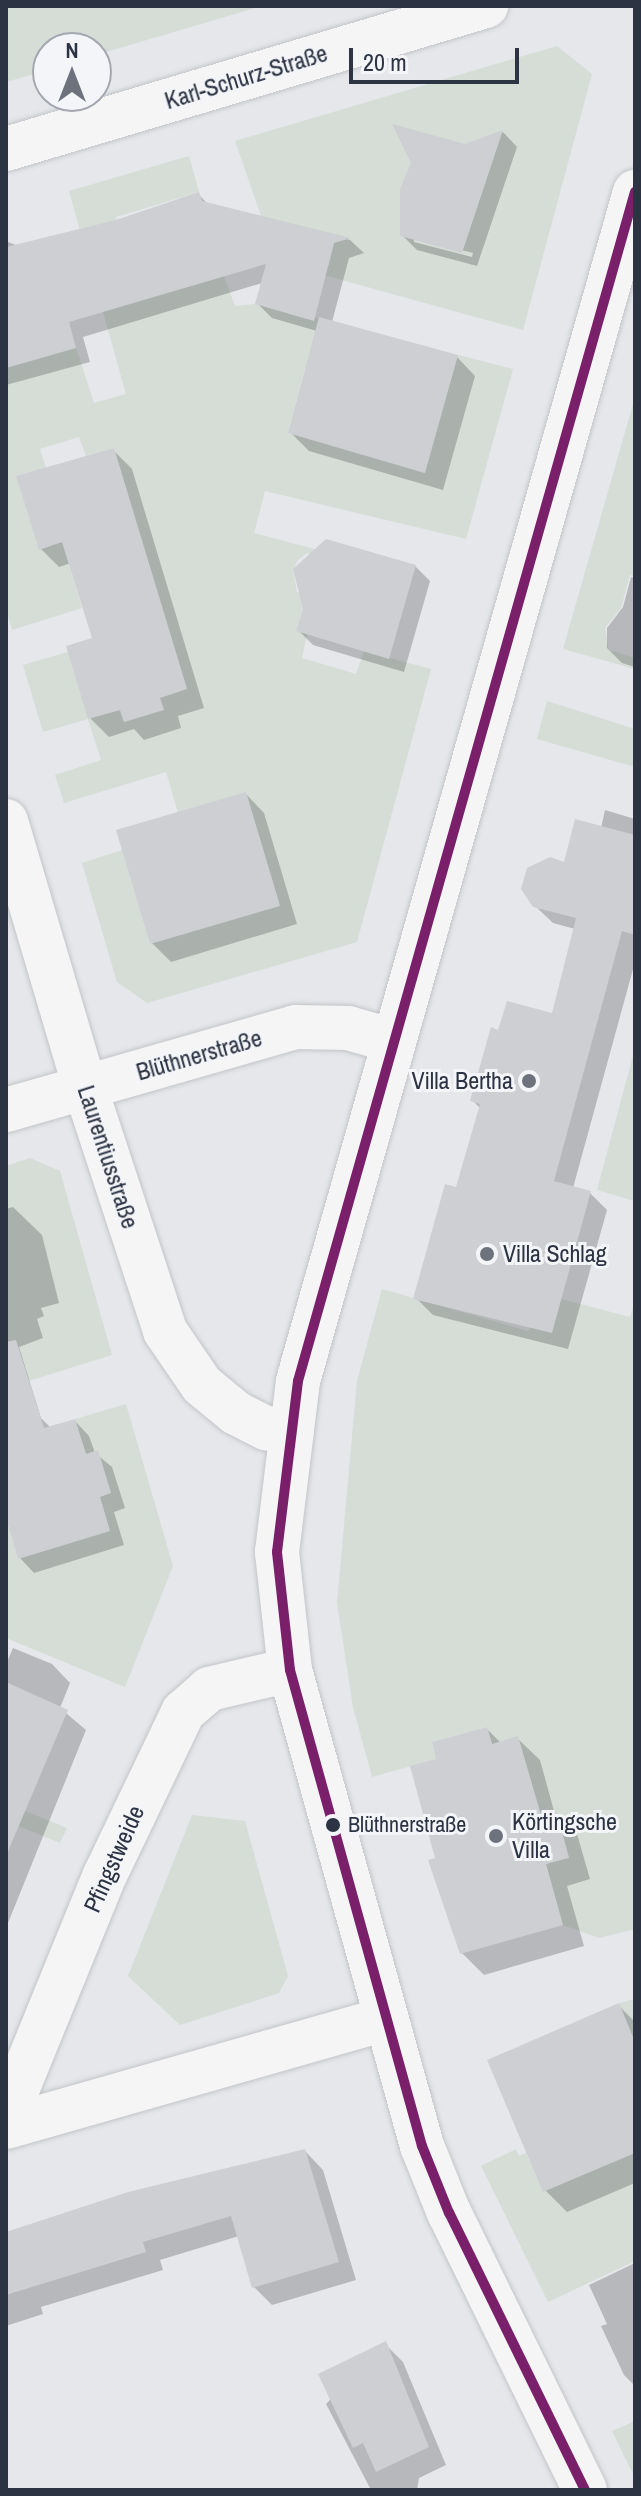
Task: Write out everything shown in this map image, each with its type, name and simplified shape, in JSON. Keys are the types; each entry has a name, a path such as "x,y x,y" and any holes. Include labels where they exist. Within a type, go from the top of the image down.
{"street":[{"name":"Karl-Schurz-Straße","path":"6,149 486,6"},
{"path":"585,2490 449,2213 422,2146 384,2019 290,1670 277,1552 298,1381 635,192"},
{"name":"Laurentiusstraße","path":"6,821 85,1087 165,1331 202,1385 236,1413 266,1428 292,1432"},
{"name":"Blüthnerstraße","path":"6,1110 295,1027 348,1028 394,1041"},
{"name":"Pfingstweide","path":"6,2117 105,1875 183,1712 209,1689 290,1670"},
{"path":"6,2127 384,2019"}],"shaded area":[{"path":"6,6 262,6 112,50 112,32 32,32 32,75 6,82"},
{"path":"557,46 592,74 523,330 320,274 322,266 329,266 336,235 261,216 235,141"},
{"path":"189,156 199,192 116,217 128,260 224,276 235,306 255,304 353,326 332,401 305,368 288,433 424,473 458,355 513,369 466,539 265,491 254,533 318,550 316,556 307,553 298,560 293,570 297,592 307,595 296,631 307,634 302,658 356,674 364,651 431,669 357,942 147,1003 117,982 82,863 122,850 150,944 280,905 246,792 178,813 166,772 64,803 55,775 101,760 88,719 43,732 23,665 68,652 89,719 119,710 124,722 164,709 160,698 187,689 114,448 86,456 79,437 40,449 46,468 16,476 39,549 62,542 82,608 12,630 6,609 6,368 76,348 94,403 126,394 69,191"},
{"path":"635,397 635,576 630,575 621,608 605,628 609,650 635,658 635,669 563,649"},
{"path":"547,701 635,729 635,767 537,739"},
{"path":"635,1048 635,1201 597,1190"},
{"path":"30,1158 60,1171 112,1355 6,1388 6,1166"},
{"path":"382,1289 528,1331 561,1299 630,1317 635,1301 635,1929 599,1938 563,1925 546,1864 569,1857 556,1810 541,1815 518,1737 492,1744 487,1727 432,1742 436,1759 372,1777 353,1707 337,1603 357,1381"},
{"path":"126,1404 173,1566 125,1687 6,1638 6,1519 18,1559 110,1531 100,1497 111,1493 98,1450 86,1454 75,1419"},
{"path":"6,1803 67,1828 60,1843 6,1821"},
{"path":"192,1815 245,1821 288,1976 279,1993 180,2025 128,1976"},
{"path":"635,1999 635,2035 632,2036 619,2003"},
{"path":"516,2149 519,2156 526,2153 543,2191 635,2153 635,2261 548,2302 481,2166"},
{"path":"635,2421 635,2478 612,2431"}],"building":[{"path":"392,124 465,144 503,130 462,253 400,236 400,189 411,163"},
{"path":"199,192 202,201 351,238 334,243 314,321 255,304 266,264 69,322 76,348 6,368 6,247 116,220"},
{"path":"319,317 458,355 425,473 288,433"},
{"path":"114,448 187,689 160,698 164,710 124,722 120,710 88,719 66,646 92,638 62,542 39,550 16,476"},
{"path":"326,539 416,565 389,659 296,631 303,609 293,569"},
{"path":"246,792 280,906 150,944 116,830"},
{"path":"575,819 635,835 635,935 622,931 554,1181 591,1191 552,1333 413,1299 445,1184 456,1187 480,1104 470,1101 491,1027 498,1030 507,1001 552,1013 576,918 533,907 521,889 527,868 550,857 564,862"},
{"path":"16,1340 44,1428 75,1419 86,1454 98,1450 111,1493 100,1497 110,1531 18,1559 6,1519 6,1342"},
{"path":"6,1682 68,1710 6,1856"},
{"name":"Körtingsche Villa","path":"487,1727 492,1744 518,1736 541,1815 556,1810 569,1858 546,1864 563,1925 460,1954 428,1860 435,1858 410,1766 436,1759 432,1742"},
{"path":"619,2003 635,2042 635,2153 543,2192 487,2060"},
{"path":"305,2149 339,2262 252,2288 231,2216 143,2242 146,2252 6,2295 6,2232 128,2192"},
{"path":"386,2341 429,2447 376,2472 363,2443 353,2448 318,2374"}],"transit line":[{"path":"585,2490 449,2213 422,2146 290,1670 277,1552 298,1381 635,192"}],"place":[{"name":"Villa Bertha","path":"529,1081"},
{"name":"Villa Schlag","path":"487,1254"},
{"name":"Blüthnerstraße","path":"333,1825"},
{"name":"Körtingsche Villa","path":"496,1836"}]}
